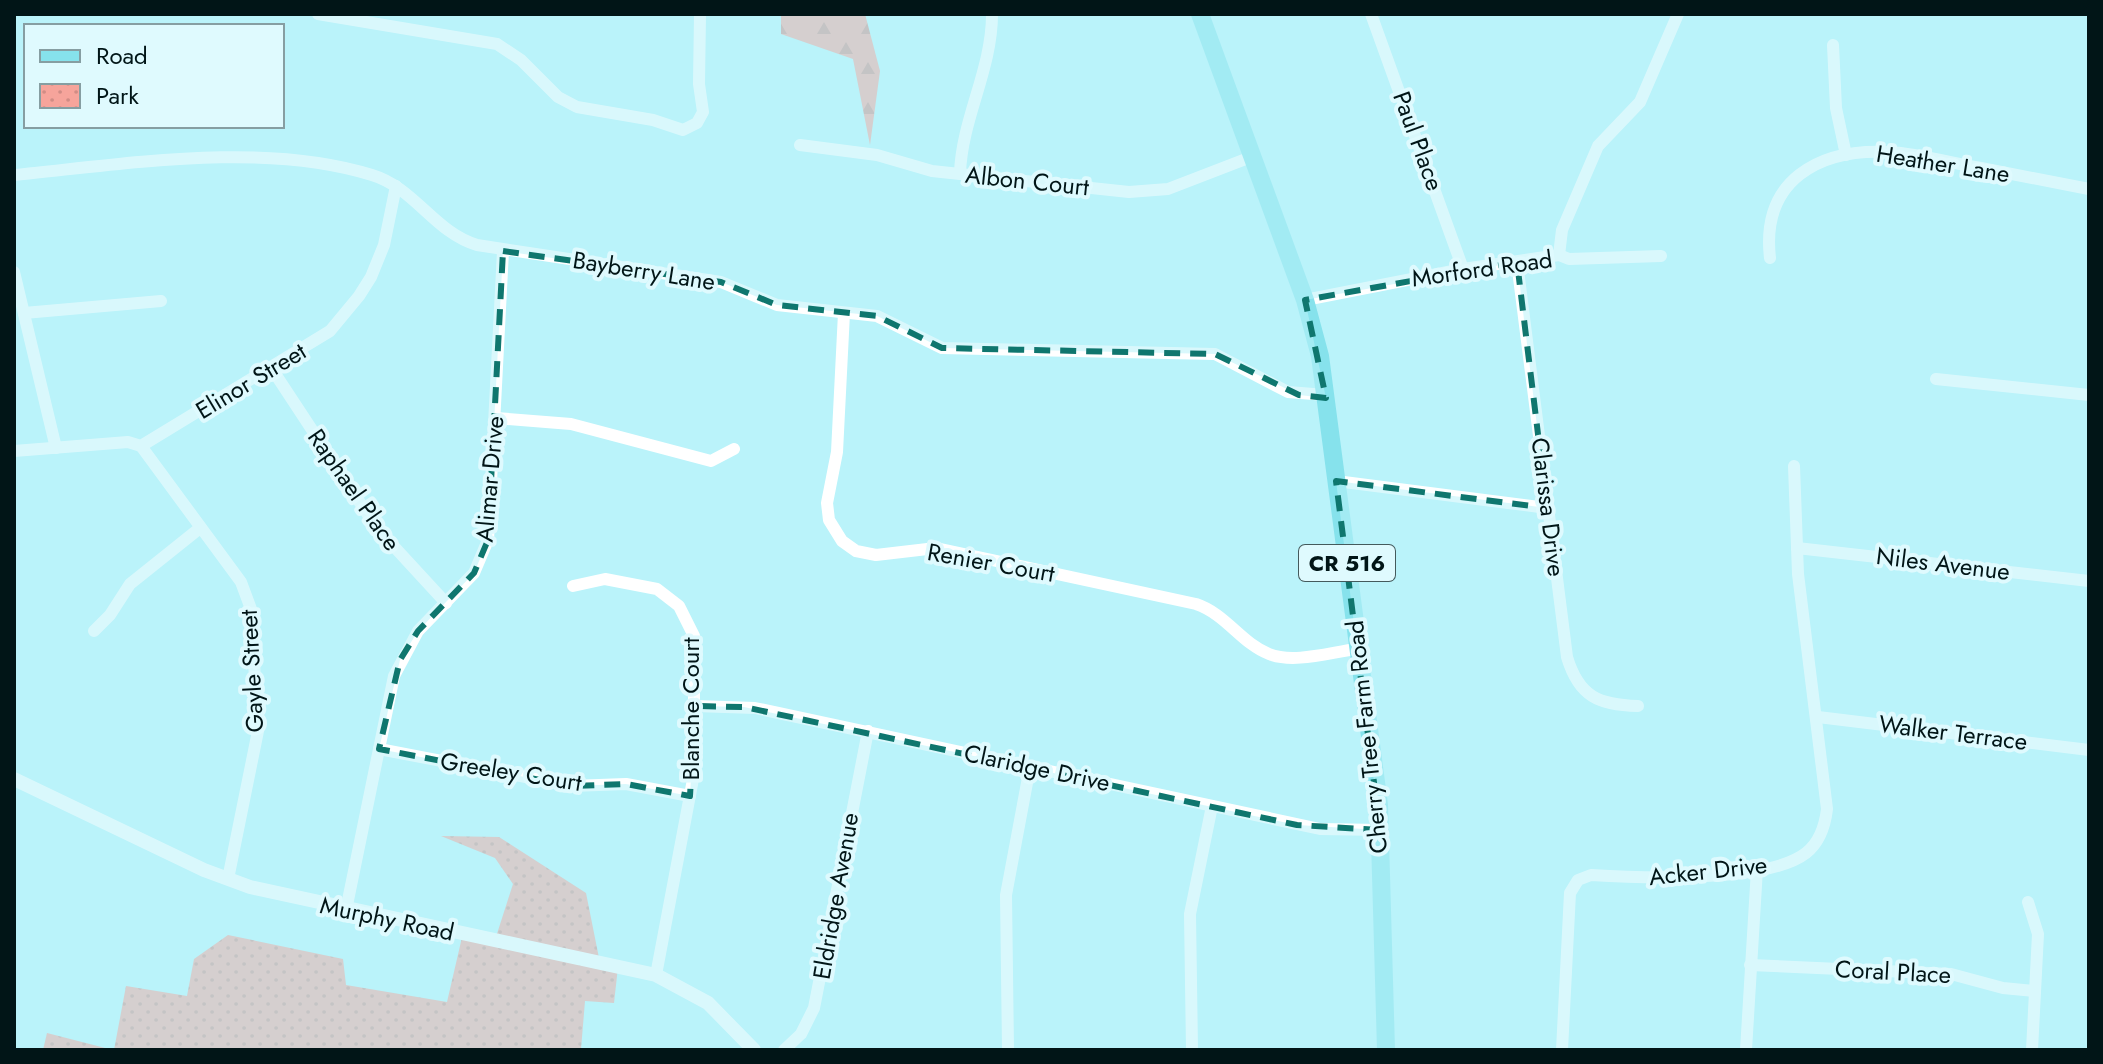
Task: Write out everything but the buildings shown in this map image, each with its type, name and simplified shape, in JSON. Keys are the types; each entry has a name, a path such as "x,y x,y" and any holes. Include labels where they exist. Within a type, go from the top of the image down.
{"main road":[{"name":"Cherry Tree Farm Road","path":"1200,14 1305,300 1326,395 1376,780 1386,1050"}],"street":[{"path":"318,14 418,29 504,47 552,92 577,107 653,120 683,130 697,123 703,112 699,84 700,14"},
{"path":"417,14 418,29"},
{"path":"960,173 963,138 990,48 992,14"},
{"name":"Paul Place","path":"1371,14 1463,269"},
{"path":"1559,255 1562,230 1598,146 1640,102 1672,15"},
{"path":"1833,45 1836,108 1846,155"},
{"name":"Albon Court","path":"800,145 860,152 924,170 1148,192 1168,189 1251,157"},
{"name":"Heather Lane","path":"1770,258 1767,232 1778,199 1801,174 1846,155 1893,153 2089,189"},
{"name":"Bayberry Lane","path":"14,175 250,156 372,175 396,186 451,235 503,251 721,282 777,305 894,322 921,340 942,348 1215,354 1288,392 1326,395"},
{"name":"Elinor Street","path":"141,446 330,331 359,296 380,256 396,186"},
{"name":"Alimar Drive","path":"346,910 400,660 418,631 474,573 485,551 496,418 503,251"},
{"name":"Morford Road","path":"1305,300 1463,269 1559,255 1569,259 1661,256"},
{"name":"Clarissa Drive","path":"1517,262 1547,508 1571,671 1583,688 1599,701 1638,706"},
{"path":"14,272 56,448"},
{"path":"24,313 161,301"},
{"name":"Renier Court","path":"844,313 836,464 827,503 835,532 850,547 876,555 936,548 1196,604 1220,615 1259,649 1277,656 1357,649"},
{"name":"Raphael Place","path":"272,369 376,527 446,603"},
{"path":"1936,379 2089,395"},
{"path":"496,418 571,424 711,461 734,449"},
{"path":"14,451 128,442 141,446"},
{"name":"Gayle Street","path":"141,446 241,582 251,609 258,731 228,879"},
{"name":"Acker Drive","path":"1562,1050 1570,893 1578,880 1591,875 1680,878 1757,869 1796,860 1812,848 1822,832 1827,809 1797,548 1794,466"},
{"path":"1336,481 1547,508"},
{"path":"94,631 104,624 130,584 200,528"},
{"name":"Niles Avenue","path":"1797,548 2089,581"},
{"name":"Blanche Court","path":"573,586 591,579 636,582 657,589 679,606 694,636 694,774 656,975"},
{"name":"Claridge Drive","path":"695,706 755,708 1320,829 1380,830"},
{"name":"Walker Terrace","path":"1818,717 2089,750"},
{"name":"Eldridge Avenue","path":"784,1050 801,1034 814,1008 868,731"},
{"name":"Greeley Court","path":"379,749 572,786 626,784 690,796"},
{"path":"1008,1050 1006,895 1030,767"},
{"name":"Murphy Road","path":"14,779 228,879 346,910 656,975 708,1003 754,1050"},
{"path":"1192,1050 1190,914 1212,806"},
{"path":"1746,1050 1757,869"},
{"path":"2028,902 2038,934 2032,1050"},
{"name":"Coral Place","path":"1750,965 1951,974 2003,988 2035,991"}],"highlighted area":[{"path":"503,251 721,282 777,305 877,316 942,348 1215,354 1299,395 1326,398 1305,300 1517,262 1547,508 1336,481 1380,830 1297,825 744,707 695,706 690,796 626,784 572,786 379,749 400,660 418,631 474,573 488,540"}],"green space":[{"path":"781,14 865,14 880,71 870,145 853,59 781,34"},
{"path":"441,836 499,837 586,893 600,963 618,967 614,1003 585,1001 581,1049 594,1050 114,1050 126,986 187,996 194,959 228,935 343,959 346,985 447,1002 463,933 495,940 513,884 495,858"},
{"path":"47,1033 113,1050 43,1050"}]}
